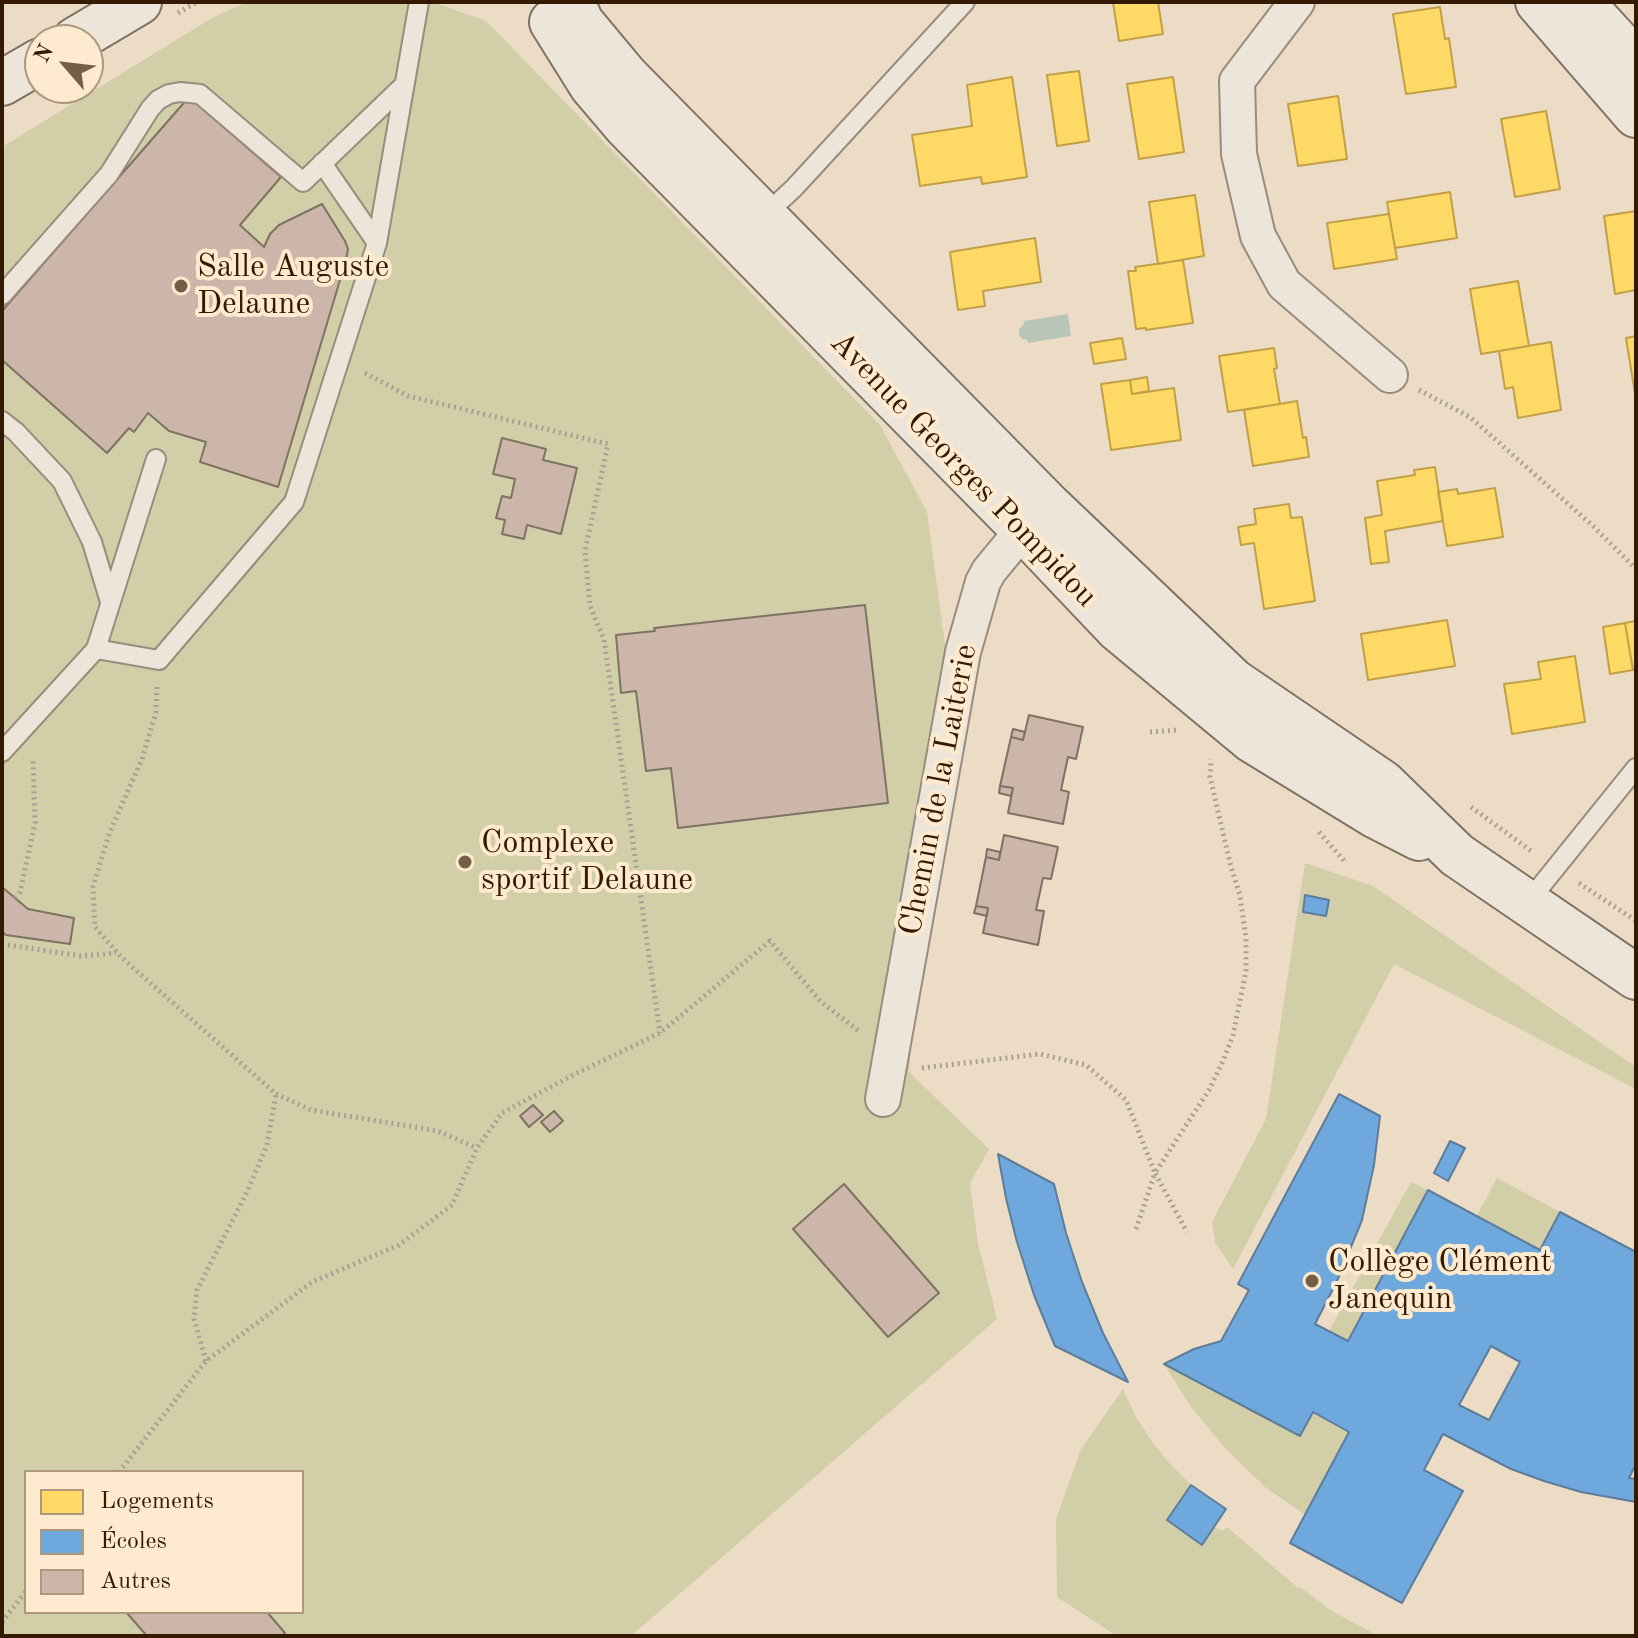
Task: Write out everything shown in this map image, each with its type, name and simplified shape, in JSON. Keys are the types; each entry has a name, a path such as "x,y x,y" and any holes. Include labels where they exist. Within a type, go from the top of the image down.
{"street":[{"path":"102,24 139,2"},
{"name":"Avenue Georges Pompidou","path":"543,2 552,23 592,86 626,126 751,228"},
{"name":"Avenue Georges Pompidou","path":"572,2 581,22 751,228 1037,518 1233,681 1383,783 1457,855 1636,977"},
{"path":"1297,2 1237,81 1239,154 1258,236 1284,284 1390,375"},
{"path":"1538,2 1634,110"},
{"path":"1581,2 1636,62"},
{"path":"2,83 24,70"},
{"name":"Chemin de la Laiterie","path":"885,1085 963,652 983,582 996,561 1037,518"}],"lane":[{"path":"96,649 159,660 294,502 377,243 419,2"},
{"path":"751,228 794,188 965,2"},
{"path":"2,295 109,174 150,109 169,94 200,94 303,182 403,86"},
{"path":"322,163 377,243"},
{"path":"2,421 62,481 92,542 110,602"},
{"path":"2,752 96,649 156,459"},
{"path":"1528,902 1636,768"}],"path":[{"path":"339,360 408,396 608,444 585,551 588,592 590,606 604,639 660,1033"},
{"path":"1390,375 1470,417 1592,525 1636,569"},
{"path":"159,660 156,712 142,759 109,834 93,887 95,927 117,953 276,1094 311,1110 438,1131 477,1148"},
{"path":"15,898 20,892 35,823 31,720"},
{"path":"1136,1229 1155,1173 1209,1090 1223,1061 1233,1035 1246,971 1246,937 1240,896 1210,777"},
{"path":"1467,804 1636,921"},
{"path":"121,1470 206,1361 312,1282 399,1245 452,1205 477,1148 502,1113 660,1033 770,941 820,1001 874,1043 885,1085 1040,1054 1086,1065 1126,1100 1155,1173 1187,1232"},
{"path":"2,944 81,956 117,953"},
{"path":"206,1361 194,1319 197,1290 267,1145 276,1094"},
{"path":"2,1622 24,1594"}],"shaded area":[{"name":"Complexe sportif Delaune","path":"247,2 433,2 486,21 880,425 927,512 946,652 909,1072 989,1149 970,1183 978,1244 997,1319 631,1636 2,1636 2,147 72,104 104,104 104,84 212,18"},
{"path":"1068,314 1071,336 1028,343 1019,335 1024,321"},
{"path":"1305,863 1373,886 1636,1067 1636,1089 1394,964 1233,1269 1215,1242 1212,1222 1266,1119"},
{"path":"1497,1178 1560,1212 1540,1250 1477,1216"},
{"path":"1411,1182 1428,1190 1348,1341 1329,1331"},
{"path":"1164,1364 1299,1436 1313,1412 1349,1432 1305,1515 1265,1487 1225,1448 1192,1408"},
{"path":"1123,1389 1152,1442 1191,1485 1167,1521 1202,1545 1214,1527 1222,1531 1227,1527 1298,1588 1373,1633 1372,1636 1117,1636 1057,1597 1056,1519 1081,1449"}],"building: Logements":[{"path":"1113,2 1158,2 1163,34 1119,41"},
{"path":"1440,7 1445,39 1449,38 1456,87 1406,94 1393,14"},
{"path":"1079,71 1089,141 1057,146 1047,75"},
{"path":"1012,77 1027,177 982,184 981,177 920,186 912,135 972,126 967,85"},
{"path":"1173,77 1184,152 1139,159 1127,84"},
{"path":"1338,96 1347,159 1298,166 1288,104"},
{"path":"1546,111 1560,189 1515,197 1501,119"},
{"path":"1450,192 1457,238 1395,248 1387,202"},
{"path":"1195,195 1204,256 1158,264 1149,202"},
{"path":"1636,211 1636,290 1615,294 1604,216"},
{"path":"1389,214 1397,259 1334,269 1327,223"},
{"path":"1035,238 1041,282 983,291 985,306 958,310 950,252"},
{"path":"1183,260 1193,323 1136,329 1128,271 1136,271 1135,267"},
{"path":"1518,281 1529,346 1481,354 1470,289"},
{"path":"1636,336 1636,400 1626,338"},
{"path":"1122,338 1126,359 1094,364 1090,343"},
{"path":"1551,342 1561,410 1518,418 1513,387 1505,389 1499,351"},
{"path":"1274,348 1280,404 1228,412 1219,356"},
{"path":"1147,377 1149,391 1132,394 1130,380"},
{"path":"1130,380 1132,394 1174,388 1181,440 1111,450 1101,384"},
{"path":"1297,401 1309,457 1253,466 1244,410"},
{"path":"1435,467 1443,521 1385,531 1389,562 1371,564 1365,518 1382,515 1377,481 1415,475 1414,470"},
{"path":"1495,488 1503,537 1447,546 1438,492 1457,489 1458,494"},
{"path":"1289,504 1291,518 1302,517 1315,601 1264,609 1254,543 1241,545 1238,527 1256,524 1254,509"},
{"path":"1447,620 1455,666 1368,680 1361,634"},
{"path":"1636,621 1636,669 1633,670 1625,623"},
{"path":"1625,623 1633,670 1610,674 1603,627"},
{"path":"1575,656 1585,722 1512,734 1504,684 1541,679 1538,662"}],"building: Écoles":[{"path":"1305,895 1329,900 1326,916 1303,912"},
{"path":"1339,1094 1380,1116 1374,1165 1362,1220 1315,1324 1348,1341 1428,1190 1540,1250 1560,1212 1636,1252 1636,1464 1629,1478 1636,1479 1636,1502 1581,1492 1544,1481 1511,1469 1443,1434 1424,1470 1463,1491 1402,1603 1290,1543 1349,1432 1313,1412 1300,1436 1164,1364 1194,1349 1221,1341 1249,1290 1238,1284","holes":["1491,1346 1520,1362 1489,1420 1459,1405"]},
{"path":"1450,1141 1465,1148 1448,1181 1434,1173"},
{"path":"998,1154 1054,1184 1082,1282 1128,1382 1055,1346 1017,1242"},
{"path":"1191,1485 1226,1509 1202,1545 1167,1520"}],"building: Autres":[{"name":"Salle Auguste Delaune","path":"189,97 281,177 240,225 264,247 279,225 322,204 348,249 278,487 200,462 206,442 169,431 148,413 134,432 129,428 107,453 2,360 2,311"},
{"path":"502,438 546,449 543,460 577,468 561,534 527,525 524,539 502,534 505,520 496,518 502,496 511,498 515,479 493,474"},
{"path":"865,605 888,803 678,828 671,768 646,771 636,691 621,693 616,635 655,631 654,628"},
{"path":"1029,715 1083,727 1076,759 1068,757 1061,790 1069,792 1063,824 1008,813 1013,788 1000,786 1011,737 1023,740"},
{"path":"1013,729 1025,732 1023,740 1011,737"},
{"path":"1000,786 1013,788 1011,796 999,793"},
{"path":"1004,835 1058,847 1051,879 1043,878 1036,910 1044,911 1038,945 983,933 988,908 976,906 986,857 999,860"},
{"path":"987,849 1000,852 999,860 986,857"},
{"path":"2,887 28,909 74,918 70,944 2,932"},
{"path":"976,906 988,908 987,916 974,913"},
{"path":"533,1105 543,1115 529,1127 520,1116"},
{"path":"554,1111 563,1121 550,1132 541,1122"},
{"path":"844,1184 939,1293 888,1337 793,1229"},
{"path":"128,1614 269,1614 285,1633 282,1636 147,1636"}],"place":[{"name":"Salle Auguste Delaune","path":"181,286"},
{"name":"Complexe sportif Delaune","path":"465,862"},
{"name":"Collège Clément Janequin","path":"1312,1281"}]}
